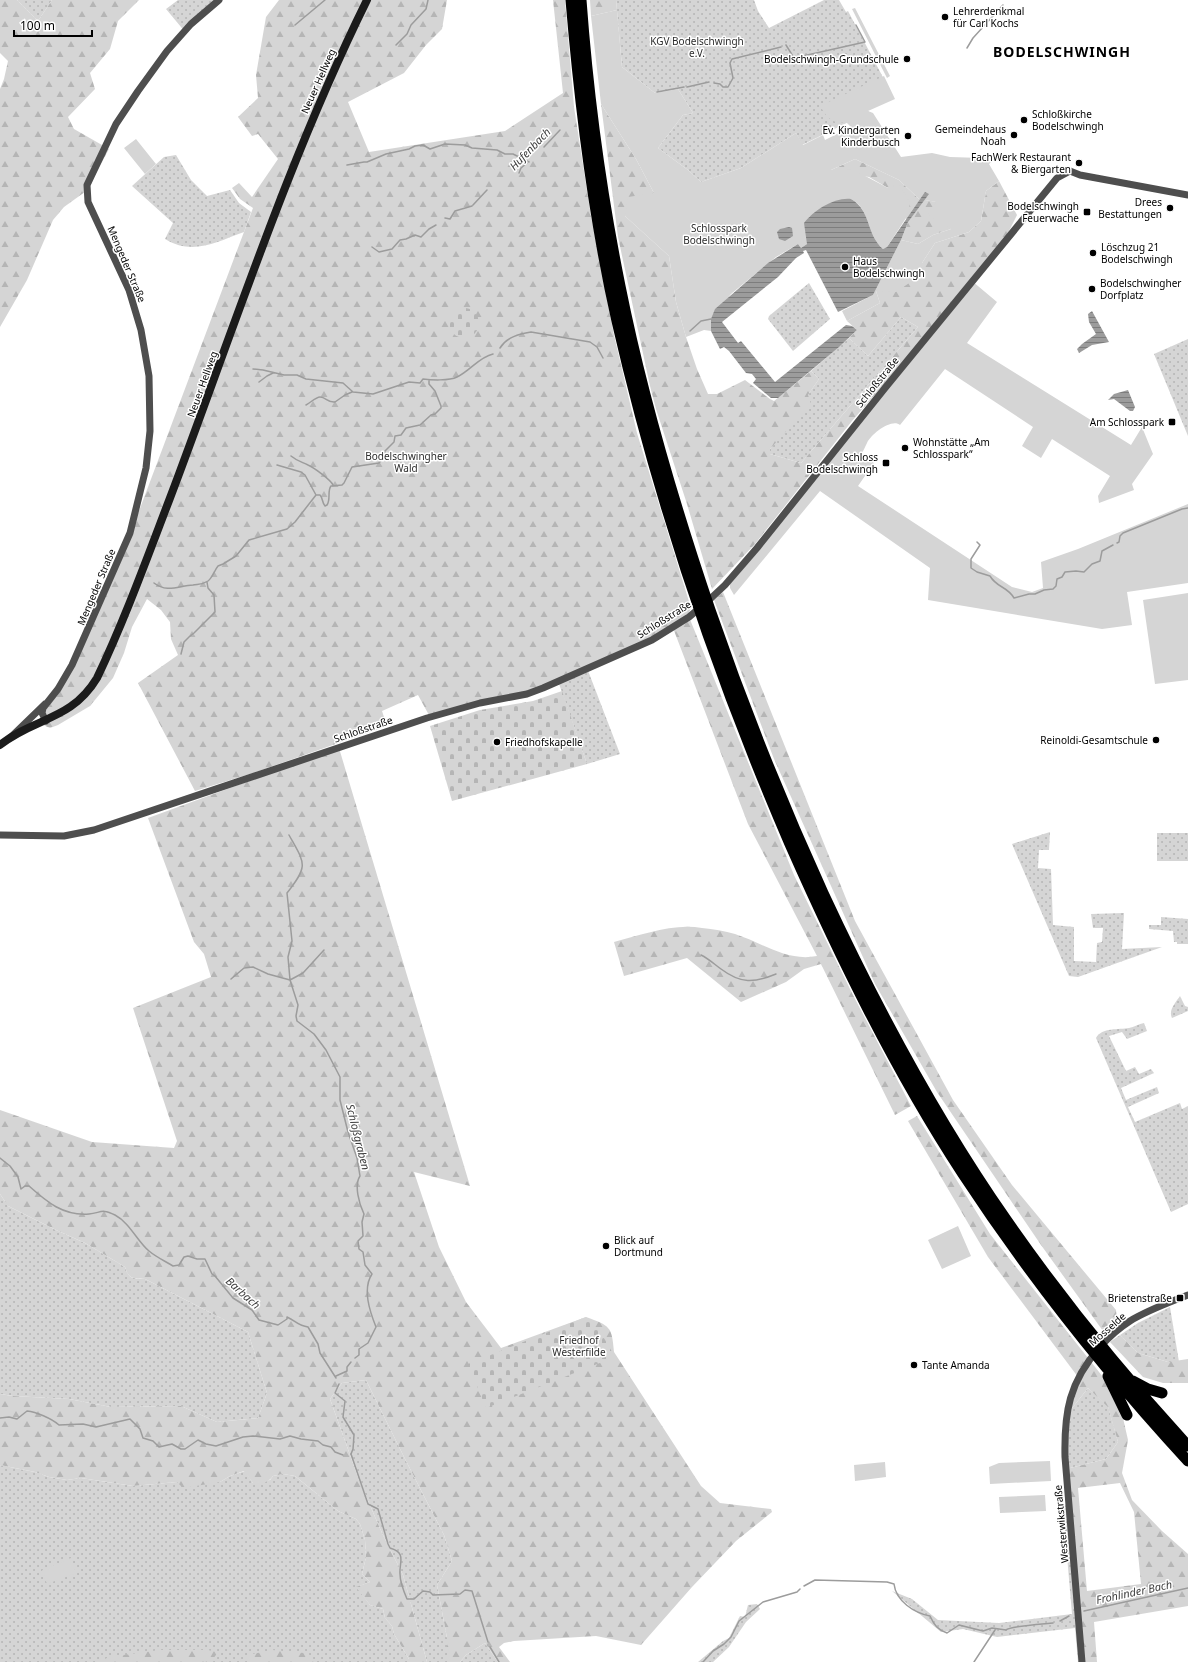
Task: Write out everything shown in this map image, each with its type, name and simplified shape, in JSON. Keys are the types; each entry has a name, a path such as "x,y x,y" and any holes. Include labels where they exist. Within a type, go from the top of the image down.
{"highway":[{"path":"571,0 583,120 599,230 617,319 641,398"},
{"path":"581,0 592,115 603,191 644,412 677,544 730,697 782,824 808,885 853,978 905,1077 962,1171 1024,1262 1102,1363 1188,1461"},
{"path":"644,412 663,461 689,547 741,698 789,816 860,970 921,1085 985,1188 1055,1287 1127,1377 1188,1446"},
{"path":"1102,1363 1126,1415"},
{"path":"1127,1377 1138,1384 1162,1393"}],"main road":[{"name":"Neuer Hellweg","path":"12,736 64,712 79,700 92,686 101,669 155,538 292,168 330,76 367,0"},
{"path":"0,745 12,736"}],"street":[{"name":"Mengeder Straße","path":"12,736 36,711 46,703 58,689 72,665 130,533 146,468 150,431 149,376 141,330 129,290 88,202 87,185 116,124 138,91 168,51 191,24 219,0"},
{"name":"Schloßstraße","path":"0,836 64,836 94,830 427,718 480,703 533,692 652,640 685,619 723,587 757,548 1053,181 1059,176 1070,171 1080,175 1188,195"},
{"path":"46,703 42,711 46,720"},
{"name":"Mosselde","path":"1074,1384 1083,1369 1103,1344 1128,1322 1188,1295"},
{"name":"Westerwikstraße","path":"1074,1384 1066,1416 1065,1457 1082,1662"}],"green space":[{"path":"0,0 17,0 38,21 52,0 139,0 118,21 110,49 90,73 95,89 68,117 74,129 109,149 89,189 64,207 53,220 27,280 0,327 0,89 8,61 0,53"},
{"path":"17,0 52,0 38,21"},
{"path":"178,0 222,0 186,33 166,9"},
{"name":"Bodelschwingher Wald","path":"279,0 447,0 442,29 426,45 404,73 348,102 369,152 505,131 563,93 553,0 565,0 574,107 591,216 614,335 637,433 691,608 686,619 689,617 794,875 853,995 911,1106 895,1115 821,964 804,969 786,982 741,1002 687,958 624,976 614,942 669,928 691,927 723,931 735,934 785,954 806,957 817,956 748,824 673,628 543,688 430,717 418,695 382,711 387,726 253,773 195,791 138,683 178,655 171,639 170,622 161,610 147,599 132,627 124,653 113,678 90,706 58,725 50,728 43,725 48,715 45,711 61,690 139,511 253,208 240,199 232,188 239,183 252,197 278,159 258,134 252,136 238,117 258,98 256,75 266,17"},
{"path":"590,0 616,0 617,10 591,16"},
{"name":"KGV Bodelschwingh e.V.","path":"616,0 754,0 758,11 769,28 824,0 839,0 846,12 848,11 886,83 867,109 869,112 802,145 796,133 741,168 701,182 688,170 658,148 683,115 693,113 678,89 655,93 622,67"},
{"path":"855,8 890,76 887,78 852,9"},
{"name":"Schlosspark Bodelschwingh","path":"617,10 622,67 655,93 678,89 693,113 683,115 658,148 688,170 701,182 741,168 796,133 803,145 823,135 825,140 851,127 846,122 841,123 830,119 820,106 884,76 895,99 868,111 873,113 901,157 932,153 950,157 982,158 995,153 997,157 989,164 999,181 986,191 981,221 969,232 935,243 922,263 921,275 896,292 876,291 880,303 847,321 842,311 873,295 901,240 918,244 933,235 951,229 928,215 936,202 919,199 899,180 855,159 831,170 852,169 888,188 899,184 909,201 910,212 887,247 883,249 874,240 864,212 857,203 851,199 827,206 809,217 807,244 801,248 798,244 776,257 731,294 711,319 711,331 704,330 686,337 676,302 669,256 625,216 628,197 654,193 636,159 601,104 591,16"},
{"path":"601,104 636,159 654,193 625,216 669,256 676,302 697,369 708,394 717,394 745,380 774,401 811,371 819,379 808,395 811,404 770,449 770,454 801,463 918,327 901,317 868,356 849,338 857,330 847,321 880,303 876,291 922,263 935,243 969,232 981,221 986,191 999,181 1017,215 1003,243 934,327 852,421 755,544 712,589 650,386 618,237"},
{"path":"136,139 156,164 145,174 124,148"},
{"path":"176,155 191,180 207,196 230,190 239,203 251,212 244,232 214,243 195,247 175,244 165,239 173,223 132,186 164,157"},
{"path":"855,159 899,180 919,199 937,202 951,229 933,235 918,244 901,240 908,222 888,188 869,177 829,171"},
{"path":"972,281 997,302 967,343 1131,445 1142,427 1153,454 1132,484 1134,490 1099,503 1098,496 1110,476 1052,439 1041,458 1022,446 1033,427 945,369 900,425 896,423 887,425 869,439 861,454 874,463 858,486 1012,587 1032,592 1043,588 1041,562 1078,549 1188,504 1188,583 1127,592 1132,625 1102,629 928,600 930,568 820,491 734,595 730,588 730,584 750,561"},
{"path":"809,283 830,319 793,351 768,319 769,316"},
{"path":"464,308 470,309 478,317 478,329 470,337 464,338 458,337 450,329 449,323 450,317 458,309"},
{"path":"901,317 918,327 801,463 770,454 770,449 819,379 811,371 849,338 868,356"},
{"path":"1188,339 1188,436 1154,354"},
{"path":"723,592 855,921 953,1100 1012,1185 1116,1310 1117,1320 1103,1331 1041,1245 937,1092 875,984 774,759 714,600"},
{"path":"1188,593 1188,680 1155,684 1143,600"},
{"path":"587,668 620,754 587,764 558,681"},
{"path":"562,691 587,764 452,801 430,726 480,710 533,701"},
{"path":"339,748 470,1186 414,1172 439,1247 466,1302 501,1348 586,1317 605,1325 611,1332 614,1352 701,1486 720,1503 771,1509 772,1512 736,1541 692,1587 641,1645 596,1636 514,1641 504,1643 499,1647 510,1662 498,1662 485,1643 466,1655 460,1662 447,1662 447,1638 437,1585 452,1561 444,1535 366,1380 342,1383 330,1399 359,1480 382,1533 403,1575 427,1662 409,1662 409,1659 394,1634 392,1626 385,1618 383,1609 370,1605 356,1587 370,1582 362,1574 366,1557 365,1540 360,1524 356,1519 338,1511 295,1476 283,1474 273,1476 269,1480 256,1484 253,1483 244,1471 230,1476 220,1482 183,1488 177,1482 133,1486 81,1478 67,1480 0,1465 0,1394 69,1399 111,1407 181,1406 217,1422 258,1418 267,1393 248,1332 145,1279 132,1278 128,1274 125,1267 85,1243 8,1206 0,1194 0,1110 92,1142 174,1148 177,1141 133,1008 211,977 204,954 194,942 148,818"},
{"path":"1050,832 1049,850 1039,850 1038,868 1051,869 1053,925 1074,927 1074,961 1096,962 1097,943 1102,942 1103,928 1093,928 1091,914 1124,913 1122,949 1162,947 1078,977 1069,976 1012,844"},
{"path":"1157,833 1188,833 1188,861 1157,861"},
{"path":"1161,917 1188,919 1188,944 1177,944 1177,942 1174,942 1173,931 1149,929 1149,925 1161,925"},
{"path":"1180,996 1185,1006 1188,1007 1188,1011 1172,1018 1172,1009"},
{"path":"1144,1023 1147,1031 1127,1039 1122,1032 1109,1036 1126,1071 1135,1067 1139,1074 1151,1069 1154,1073 1121,1088 1126,1100 1157,1087 1159,1093 1128,1107 1135,1122 1180,1103 1182,1109 1188,1106 1188,1204 1171,1212 1096,1038 1102,1032 1129,1028"},
{"path":"917,1116 990,1234 1118,1396 1128,1440 1122,1473 1132,1500 1162,1531 1188,1554 1188,1606 1094,1622 1097,1662 1082,1662 1066,1469 1106,1459 1118,1442 1108,1407 1088,1388 1066,1416 1078,1377 988,1257 908,1121","holes":["1120,1483 1134,1512 1141,1584 1087,1591 1078,1488"]},
{"path":"0,1194 8,1206 85,1243 125,1267 128,1274 132,1278 145,1279 248,1332 267,1393 258,1418 217,1422 181,1406 111,1407 69,1399 0,1394"},
{"path":"958,1226 971,1256 942,1269 928,1240"},
{"path":"1170,1307 1179,1362 1168,1362 1138,1353 1120,1335 1138,1323"},
{"name":"Friedhof Westerfilde","path":"586,1317 601,1333 615,1357 486,1408 468,1364"},
{"path":"1120,1335 1138,1353 1168,1362 1188,1359 1188,1383 1163,1383 1143,1377 1110,1342"},
{"path":"366,1380 444,1535 452,1561 437,1585 447,1638 447,1662 427,1662 403,1575 382,1533 359,1480 330,1399 342,1383"},
{"path":"1088,1388 1108,1406 1118,1442 1106,1459 1066,1469 1066,1416"},
{"path":"1050,1461 1051,1481 990,1484 989,1467 999,1463"},
{"path":"885,1462 886,1477 855,1481 854,1465"},
{"path":"0,1465 67,1480 81,1478 133,1486 177,1482 220,1482 230,1476 245,1471 253,1483 270,1480 273,1476 283,1474 295,1476 338,1511 356,1519 360,1524 365,1540 366,1557 362,1574 370,1582 357,1587 370,1605 383,1609 385,1618 392,1626 394,1634 409,1659 409,1662 0,1662"},
{"path":"1045,1495 1046,1511 1000,1513 999,1497"},
{"path":"1069,1500 1082,1662 1078,1662 1075,1628 997,1637 963,1629 941,1632 892,1591 912,1599 938,1620 999,1623 1072,1614 1063,1509"},
{"path":"71,1558 76,1573 47,1584 42,1570"},
{"path":"757,1604 760,1609 746,1622 729,1647 713,1662 698,1662 723,1641 729,1638 740,1616 745,1617 748,1605"},
{"path":"485,1643 498,1662 460,1662 466,1655"},
{"path":"160,1650 207,1650 218,1652 213,1659 205,1662 99,1662 109,1657"},
{"path":"272,1650 304,1653 314,1662 248,1662 248,1655"}],"shaded area":[{"path":"925,192 929,194 908,222 901,240 873,295 838,312 806,250 803,251 804,253 796,258 778,277 722,322 738,343 741,341 775,382 846,325 852,326 857,330 778,398 771,398 753,383 756,379 752,374 746,373 729,351 724,347 720,349 711,331 711,319 715,309 768,263 798,244 801,248 807,244 804,223 813,213 832,202 851,199 858,204 866,216 873,236 883,249 887,247"},
{"path":"789,227 792,228 793,236 785,241 779,239 777,232 780,229"},
{"path":"1092,311 1109,342 1092,345 1079,353 1077,349 1096,334 1089,322 1088,314"},
{"path":"1128,390 1135,407 1133,411 1130,411 1114,399 1108,400 1114,394"}],"waterway":[{"path":"295,25 325,0"},
{"path":"396,45 407,34 411,25 426,9 428,0"},
{"path":"967,48 973,38 1003,5"},
{"name":"Hufenbach","path":"786,45 794,58 865,42 856,25"},
{"name":"Hufenbach","path":"714,83 720,84 723,87 728,87 733,78 730,63 732,59 781,47"},
{"name":"Hufenbach","path":"687,87 709,82"},
{"name":"Hufenbach","path":"657,92 684,87"},
{"name":"Hufenbach","path":"544,147 560,130"},
{"path":"347,165 367,162 386,154 409,149 415,146 423,145 430,149 445,144 465,145 472,148 497,150 505,154 513,154 529,162"},
{"name":"Hufenbach","path":"519,173 521,168 527,163"},
{"name":"Hufenbach","path":"473,205 487,190"},
{"name":"Hufenbach","path":"445,218 450,219 455,211 472,206"},
{"name":"Hufenbach","path":"372,247 379,252 392,249 400,240 415,235 421,237 429,229 436,225"},
{"path":"690,331 701,321 711,319"},
{"path":"500,348 506,341 518,335 531,332 590,342 597,347 603,358"},
{"path":"253,369 284,375 297,375 306,379 343,383 353,392 373,394 409,382 420,383 423,379 440,380 454,378 462,374 483,358 493,354"},
{"path":"259,382 273,373"},
{"path":"154,583 163,588 173,588 206,582 211,578 218,566 236,556 249,540 287,529 295,522 316,495 320,495 324,505 327,505 331,486 342,485 352,467 379,463 384,457 385,451 394,442 395,436 401,435 406,428 420,425 441,408 435,391 429,384 429,380"},
{"path":"306,405 318,397 335,402 352,392"},
{"path":"291,456 318,471 333,485"},
{"path":"277,465 301,472 305,475 316,495"},
{"path":"1117,543 1119,542 1120,536 1123,533 1182,509 1188,508"},
{"path":"977,542 980,545 971,559 971,568 977,572 990,576 1014,598 1053,589 1056,586 1057,579 1062,577 1065,572 1084,572 1092,564 1100,561 1102,551 1113,545"},
{"path":"181,654 184,642 215,612 214,595 208,588 207,582"},
{"name":"Schloßgraben","path":"289,835 299,852 302,864 302,870 299,876 287,893 292,941 288,957 290,980 298,1005 296,1016 297,1021 314,1034 326,1050 340,1077 340,1100 348,1132 357,1158 360,1176 357,1189 360,1205 364,1214 362,1222 363,1236 358,1241 359,1249 363,1252 365,1265 372,1274 369,1280 367,1293 369,1308 376,1327 368,1343 359,1349 359,1355 355,1358"},
{"path":"231,979 244,968 253,967 268,974 290,980 303,973 324,950"},
{"path":"701,955 728,974 741,980 761,979 776,974"},
{"name":"Barbach","path":"0,1158 10,1166 18,1177 21,1189 25,1186 29,1186 56,1207 71,1213 89,1214 104,1211 115,1215 129,1227 149,1251 173,1266 179,1265 184,1257 188,1256 197,1259 205,1259 212,1274 233,1298 252,1310 259,1320 278,1325 287,1319 287,1317 308,1327 318,1344 320,1353 336,1378"},
{"name":"Schloßgraben","path":"336,1376 347,1371 347,1367 351,1362"},
{"name":"Barbach","path":"339,1384 335,1393 345,1401 343,1417 354,1435 351,1454 368,1504 378,1509 388,1544 390,1548 399,1552 401,1558 400,1577 407,1599 414,1599 423,1591 430,1592 433,1595 460,1594 465,1590 472,1591 488,1642"},
{"path":"0,1418 9,1417 17,1419 27,1411 43,1416 59,1425 83,1424 96,1427 130,1419 140,1429 143,1438 153,1441 159,1447 172,1444 181,1449 185,1449 198,1440 206,1444 216,1446 243,1437 253,1436 280,1439 290,1436 318,1441 323,1445 331,1447 335,1452 343,1455"},
{"name":"Frohlinder Bach","path":"804,1586 815,1580 887,1582 894,1584 895,1590 902,1601 912,1609 930,1616 937,1627 947,1633 959,1625 983,1631 992,1628 1006,1630 1020,1626 1053,1623"},
{"name":"Frohlinder Bach","path":"1084,1611 1188,1588"},
{"name":"Frohlinder Bach","path":"703,1662 713,1651 724,1644 731,1637 739,1621 763,1602 797,1592 800,1589"},
{"name":"Frohlinder Bach","path":"1060,1621 1069,1616"},
{"path":"974,1662 995,1630"},
{"name":"Barbach","path":"490,1647 499,1662"}],"place":[{"name":"Lehrerdenkmal für Carl Kochs","path":"945,17"},
{"name":"Bodelschwingh-Grundschule","path":"907,59"},
{"name":"Schloßkirche Bodelschwingh","path":"1024,120"},
{"name":"Gemeindehaus Noah","path":"1014,135"},
{"name":"Ev. Kindergarten Kinderbusch","path":"908,136"},
{"name":"FachWerk Restaurant & Biergarten","path":"1079,163"},
{"name":"Drees Bestattungen","path":"1170,208"},
{"name":"Bodelschwingh Feuerwache","path":"1087,212"},
{"name":"Löschzug 21 Bodelschwingh","path":"1093,253"},
{"name":"Haus Bodelschwingh","path":"845,267"},
{"name":"Bodelschwingher Dorfplatz","path":"1092,289"},
{"name":"Am Schlosspark","path":"1172,422"},
{"name":"Wohnstätte „Am Schlosspark“","path":"905,448"},
{"name":"Schloss Bodelschwingh","path":"886,463"},
{"name":"Reinoldi-Gesamtschule","path":"1156,740"},
{"name":"Friedhofskapelle","path":"497,742"},
{"name":"Blick auf Dortmund","path":"606,1246"},
{"name":"Brietenstraße","path":"1180,1298"},
{"name":"Tante Amanda","path":"914,1365"}],"district":[{"name":"BODELSCHWINGH","path":"1062,52"}]}
